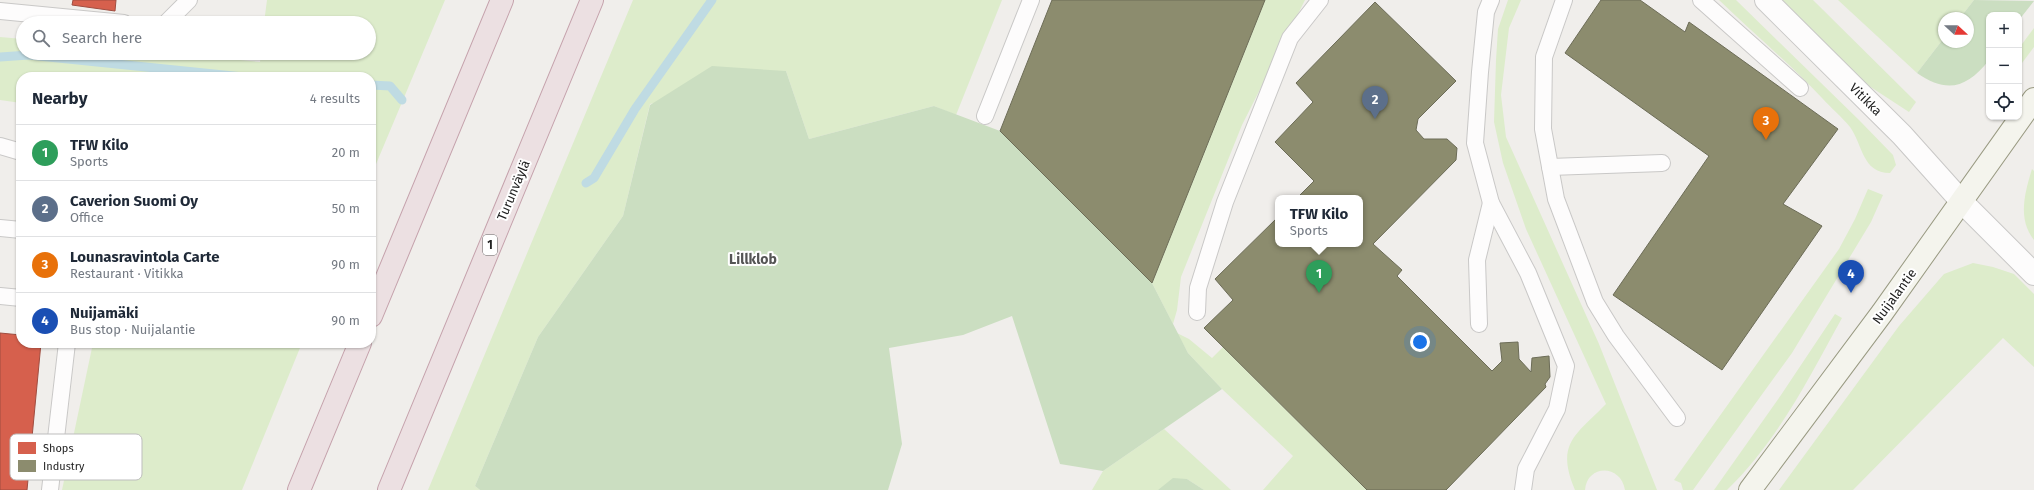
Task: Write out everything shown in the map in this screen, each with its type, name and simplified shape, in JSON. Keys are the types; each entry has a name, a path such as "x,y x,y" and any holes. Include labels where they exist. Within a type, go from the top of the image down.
{"highway":[{"path":"376,304 502,0"},
{"name":"Turunväylä","path":"389,490 592,0"},
{"path":"299,490 358,348"}],"main road":[{"name":"Nuijalantie","path":"1750,490 1882,313 2034,99"}],"street":[{"name":"Vitikka","path":"1766,0 1902,135 1962,202 2034,274"}],"lane":[{"path":"173,16 189,0"},
{"path":"985,116 1031,0"},
{"path":"1197,312 1198,288 1225,202 1290,38 1320,0"},
{"path":"1491,0 1486,12 1475,143 1491,203 1528,273 1566,366 1557,409 1526,469 1523,490"},
{"path":"1564,0 1544,57 1543,129 1556,199 1595,302 1616,336 1676,418"},
{"path":"1701,0 1800,88"},
{"path":"0,11 52,16"},
{"path":"0,146 16,151"},
{"path":"1550,166 1662,163"},
{"path":"1479,324 1477,260 1491,203"},
{"path":"0,228 16,230"},
{"path":"0,296 16,298"},
{"path":"56,434 66,348"},
{"path":"50,490 51,480"}],"green space":[{"path":"267,0 445,0 376,164 376,72 16,72 16,102 0,100 0,37 16,38 16,60 239,60 260,62 260,60 376,60 376,16 265,16"},
{"path":"633,0 1002,0 956,115 934,106 809,139 786,71 650,104 623,216 538,337 475,486 480,490 428,490"},
{"path":"1265,0 1305,0 1242,125 1181,277 1177,310 1173,324 1152,283"},
{"path":"1508,0 1521,0 1509,28 1501,95 1506,137 1599,344 1657,490 1625,490 1622,481 1617,475 1604,470 1592,475 1587,481 1585,490 1575,490 1569,474 1567,461 1568,450 1572,441 1578,432 1606,404 1526,229 1503,163 1494,122 1498,29"},
{"path":"1719,0 1736,0 1859,120 1893,155 1896,165 1890,173 1881,172 1868,163 1847,123 1797,73"},
{"path":"1779,0 1813,0 1916,102 1909,112 1863,82"},
{"path":"1838,0 1974,0 1965,12 1938,12 1938,46 1917,73"},
{"path":"1974,0 2034,1 2022,16 2022,12 1986,12 1986,63 1973,77 1956,85 1947,85 1938,84 1928,80 1917,73 1938,46 1938,48 1974,48 1974,12 1965,12"},
{"path":"2034,28 2034,47 2022,63 2022,44"},
{"path":"712,66 786,71 809,139 934,106 1000,131 1152,283 1188,353 1222,389 1103,471 1060,464 1012,316 963,335 889,348 902,444 888,490 480,490 475,486 538,337 623,216 650,105"},
{"path":"2032,169 2034,171 2034,240 2029,232 2024,214 2025,196"},
{"path":"1868,189 1883,195 1871,222 1792,353 1693,490 1683,490 1681,483 1674,480 1839,249 1855,219"},
{"path":"1973,263 1993,267 2014,274 2034,294 2034,367 2003,338 1853,490 1779,490 1899,326 1944,274"},
{"path":"1835,314 1842,318 1804,386 1777,430 1745,471 1727,490 1714,490 1781,395"},
{"path":"1177,333 1189,339 1212,358 1223,347 1367,490 1263,490 1293,456 1222,389 1188,353"},
{"path":"92,348 300,348 242,490 62,490 64,480 142,480 142,434 74,434"},
{"path":"1164,429 1231,490 1204,490 1187,479 1158,490 1092,490 1103,471"},
{"path":"1173,478 1187,479 1204,490 1158,490"}],"building: Shops":[{"path":"73,0 116,0 115,11 72,5"},
{"path":"0,333 16,335 16,348 41,348 32,434 10,434 10,480 28,480 27,490 0,490"}],"building: Industry":[{"path":"1052,0 1265,0 1152,283 1000,131"},
{"path":"1601,0 1640,0 1685,32 1689,22 1838,129 1783,204 1822,226 1722,370 1613,295 1709,156 1565,53"},
{"path":"1375,2 1456,81 1418,119 1416,130 1424,139 1447,139 1457,148 1456,160 1373,244 1402,270 1397,276 1492,371 1502,361 1500,343 1518,342 1519,359 1531,372 1532,358 1549,356 1550,377 1545,384 1546,387 1446,490 1367,490 1204,328 1233,300 1215,279 1275,220 1275,247 1363,247 1363,195 1300,195 1314,181 1275,142 1313,102 1296,83"}],"waterway":[{"path":"586,183 594,178 635,109 712,0"},
{"path":"0,57 16,56"},
{"path":"78,60 194,72"},
{"path":"376,85 390,86 402,100"}],"place":[{"name":"Caverion Suomi Oy","path":"1375,119"},
{"name":"Lounasravintola Carte","path":"1766,140"},
{"name":"TFW Kilo","path":"1319,293"},
{"name":"Nuijamäki","path":"1851,293"}],"district":[{"name":"Lillklob","path":"753,259"}]}
